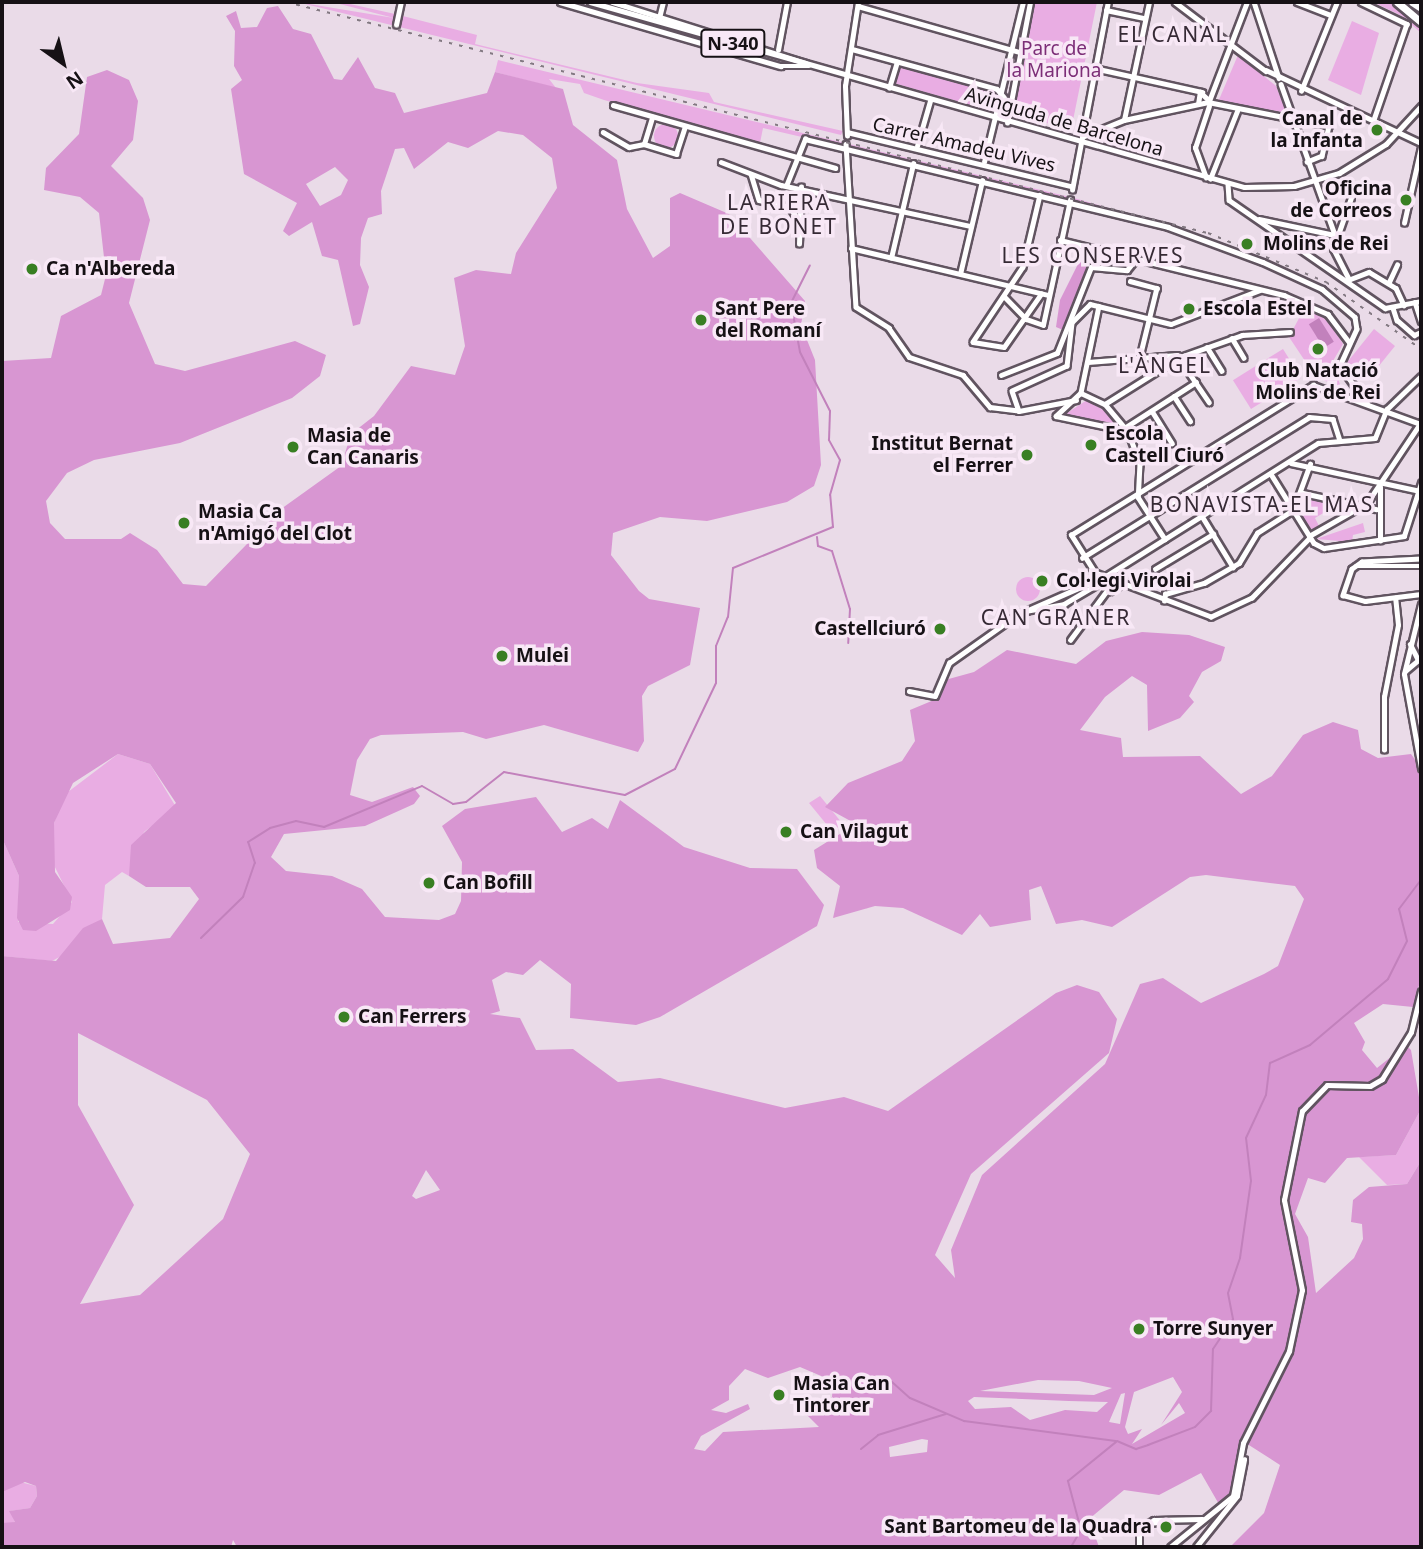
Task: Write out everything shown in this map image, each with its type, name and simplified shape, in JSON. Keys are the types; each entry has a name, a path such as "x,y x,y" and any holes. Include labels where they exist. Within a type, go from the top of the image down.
{"highway":[{"path":"1397,2 1421,22"},
{"path":"1412,2 1421,8"}],"main road":[{"name":"Avinguda de Barcelona","path":"590,2 658,18 787,55 809,66 846,77 1007,123 1081,140 1228,184 1271,188 1314,181"},
{"name":"N-340","path":"1314,181 1363,160 1398,134 1421,106"},
{"path":"1421,604 1409,640 1404,674 1421,768"},
{"path":"1409,640 1417,659"},
{"path":"1407,657 1417,659"},
{"path":"1407,657 1417,659"},
{"path":"1404,674 1417,659"},
{"path":"1170,1547 1188,1531 1193,1522 1211,1522 1237,1488 1241,1449 1289,1351 1302,1297 1284,1208 1299,1119 1325,1086 1370,1086 1382,1079 1411,1032 1421,991"}],"street":[{"path":"396,25 401,2"},
{"name":"Avinguda de Barcelona","path":"560,2 775,64 809,66"},
{"name":"Avinguda de Barcelona","path":"612,2 658,18 778,50 787,55"},
{"path":"658,18 663,2"},
{"path":"778,50 787,2"},
{"path":"1007,123 1023,2"},
{"path":"984,162 1030,2"},
{"path":"1081,140 1108,2"},
{"path":"1124,120 1149,2"},
{"path":"1175,2 1231,42 1282,84 1374,120 1421,145 1404,223"},
{"path":"1208,179 1195,148 1247,2"},
{"path":"1254,2 1307,162 1335,235"},
{"path":"1297,2 1331,15"},
{"path":"1296,88 1337,2"},
{"path":"1362,2 1407,24 1374,120"},
{"path":"846,77 858,4 1017,51"},
{"path":"1106,10 1145,18"},
{"path":"852,49 997,89 1004,97"},
{"path":"1227,54 1240,49"},
{"path":"775,64 787,55"},
{"path":"889,89 897,62"},
{"path":"1094,68 1186,86 1203,92 1214,90"},
{"name":"Carrer Amadeu Vives","path":"846,77 846,134 917,146 984,162 1071,188 1081,140"},
{"path":"1186,86 1197,102"},
{"path":"1197,102 1203,92"},
{"path":"1203,92 1209,103"},
{"path":"917,146 930,101"},
{"path":"1081,140 1124,120 1197,102 1209,103 1237,111 1329,126 1322,156 1307,162"},
{"path":"613,105 835,168"},
{"path":"1208,179 1237,111"},
{"path":"644,144 652,117"},
{"path":"603,132 629,147 644,144 676,154 685,126"},
{"path":"786,186 802,139 847,146 982,181 1069,200 1217,247 1322,289 1357,320 1340,366 1367,403"},
{"path":"847,146 851,248 859,310 889,328 909,357 962,375 990,407 1016,410 1076,400"},
{"path":"721,162 786,186 849,196 971,226"},
{"path":"891,258 913,164"},
{"path":"751,174 759,200 790,207 799,221"},
{"path":"960,274 982,181"},
{"path":"1228,184 1227,198 1259,219 1272,232 1354,286 1393,308 1397,320 1414,335 1421,332"},
{"path":"799,244 801,187"},
{"path":"1040,195 1023,267 972,339 1004,347 1041,294"},
{"path":"1351,198 1335,235 1333,256 1354,286"},
{"path":"1004,296 1026,319 1042,325 1069,200"},
{"path":"1259,219 1335,235"},
{"path":"1060,240 1260,289 1325,313 1350,344"},
{"path":"851,248 1048,295"},
{"path":"1001,375 1055,355 1072,322 1091,267 1126,270 1136,259"},
{"path":"1389,282 1397,265"},
{"path":"1348,280 1369,272 1389,282 1404,305"},
{"path":"1130,281 1157,288 1140,357"},
{"path":"1016,410 1013,397 1015,385 1067,366 1072,322 1086,306 1099,306 1171,324 1260,289"},
{"path":"1393,308 1418,302 1421,321"},
{"path":"1099,306 1081,393 1076,400 1058,409 1057,418 1127,429 1196,382"},
{"path":"1105,404 1180,357 1233,338 1290,332"},
{"path":"1233,338 1244,358"},
{"path":"1207,348 1222,372"},
{"path":"1087,362 1140,357 1180,357"},
{"path":"1180,357 1209,402"},
{"path":"909,691 934,696 949,663 1025,611 1113,572 1301,454 1340,441 1375,438 1385,412 1421,376"},
{"path":"1341,393 1351,384"},
{"path":"1307,387 1341,393 1385,412 1421,423 1364,506 1310,537 1252,598 1223,614 1211,617 1121,587 1092,572 1082,558 1072,532 1307,387"},
{"path":"1081,393 1105,404 1127,429 1139,455 1137,493 1165,539"},
{"path":"1174,396 1190,421"},
{"path":"1152,411 1172,443"},
{"path":"1082,558 1314,415 1333,419 1340,441"},
{"path":"1301,454 1301,462"},
{"path":"1286,464 1301,462 1419,490"},
{"path":"1142,594 1165,594 1233,567 1257,533 1293,510 1303,492 1310,464"},
{"path":"1271,474 1310,537 1324,548 1380,541 1406,534 1421,483"},
{"path":"1139,479 1146,486"},
{"path":"1380,541 1376,509 1381,482"},
{"path":"1303,492 1376,509"},
{"path":"1202,516 1233,567"},
{"path":"1155,569 1213,534"},
{"path":"1421,559 1368,562 1355,566 1343,597 1365,601 1421,594"},
{"path":"1402,562 1421,566"},
{"path":"1091,580 1092,572"},
{"path":"1113,572 1121,587"},
{"path":"1025,611 1064,604 1101,582 1108,589"},
{"path":"1070,640 1108,589 1121,587"},
{"path":"1165,594 1165,602"},
{"path":"1384,750 1384,697 1398,625 1395,598"},
{"path":"1196,1547 1211,1522 1239,1491 1244,1460"},
{"path":"1139,1547 1138,1532 1146,1523 1167,1516 1193,1522"},
{"path":"1146,1523 1163,1522"}],"green space":[{"path":"297,2 394,18 332,2 341,2 395,14 477,35 475,44 637,83 709,93 714,102 843,131 841,135"},
{"name":"Parc de la Mariona","path":"1034,2 1097,2 1071,130 1013,113"},
{"path":"1373,2 1421,2 1421,33 1402,16"},
{"path":"1352,21 1379,33 1361,95 1328,80"},
{"path":"1238,55 1276,86 1287,113 1218,102"},
{"path":"498,60 1109,208 763,128 760,143 604,100 584,93 580,84 549,79 556,88 495,72"},
{"name":"Parc de la Mariona","path":"899,66 1000,95 995,112 894,83"},
{"path":"666,124 675,127 678,136 675,145 666,148 657,145 654,136 657,127"},
{"path":"861,137 918,150 1067,189 861,140"},
{"name":"Club Natació Molins de Rei","path":"1305,307 1326,316 1343,344 1333,361 1341,388 1315,376 1289,337"},
{"path":"1374,329 1395,346 1368,379 1347,362"},
{"path":"1283,349 1301,378 1251,409 1233,380"},
{"path":"1087,400 1111,415 1116,425 1061,417"},
{"path":"1306,496 1326,501 1330,509 1315,518 1319,526 1311,530 1298,510"},
{"path":"1363,523 1365,532 1353,535 1352,542 1316,539"},
{"path":"1028,577 1036,581 1040,589 1036,597 1028,601 1020,597 1016,589 1020,581"},
{"path":"118,754 150,764 176,807 144,832 129,876 122,872 105,885 102,919 78,935 67,953 52,961 2,956 2,838 19,876 18,922 53,924 72,902 53,863 54,823 64,795"},
{"path":"820,796 842,823 827,838 822,834 827,825 809,803"},
{"path":"1421,1109 1421,1161 1407,1184 1387,1185 1359,1157 1396,1155"},
{"path":"16,1481 36,1486 37,1496 30,1508 10,1511 15,1522 8,1525 2,1523 2,1492"}],"shaded area":[{"path":"278,6 293,29 311,34 334,79 342,80 358,57 375,88 395,93 404,113 487,93 495,72 563,89 573,125 617,160 627,209 653,258 670,246 670,198 680,193 729,214 805,301 801,325 815,360 821,465 814,486 787,502 707,521 660,517 613,533 611,555 639,591 649,599 700,608 690,665 648,686 642,696 644,741 638,752 544,725 486,739 463,732 381,735 370,739 357,760 350,795 372,802 413,787 420,796 414,804 365,826 284,834 271,857 286,871 332,876 362,889 385,917 439,920 455,914 461,901 462,862 442,826 465,809 536,797 562,832 592,818 608,829 620,800 684,847 750,868 797,869 824,905 817,926 660,1017 636,1025 570,1018 571,984 540,960 523,975 506,972 492,980 500,1011 490,1014 520,1018 536,1050 573,1049 618,1082 660,1078 785,1108 844,1097 888,1111 1056,993 1077,985 1099,992 1117,1019 1109,1053 971,1174 935,1255 955,1278 951,1250 982,1175 1105,1064 1140,984 1163,978 1201,1003 1264,974 1278,966 1304,899 1295,886 1206,875 1190,877 1112,927 1082,920 1056,924 1041,886 1029,890 1031,920 990,927 980,914 962,935 903,908 875,906 833,918 840,886 817,868 814,850 856,824 825,807 848,783 902,761 915,741 910,710 934,700 945,680 974,672 1007,650 1076,664 1106,641 1142,632 1189,635 1225,647 1221,661 1202,672 1189,696 1194,702 1180,718 1148,731 1147,685 1132,676 1105,697 1080,730 1121,738 1123,757 1200,756 1241,794 1272,776 1303,735 1333,722 1358,730 1361,749 1378,758 1411,754 1421,768 1421,978 1413,1007 1383,1004 1354,1023 1365,1042 1362,1050 1377,1068 1406,1045 1411,1050 1421,1109 1396,1155 1347,1158 1325,1183 1308,1178 1295,1214 1308,1237 1316,1293 1354,1258 1363,1239 1362,1224 1351,1222 1353,1200 1369,1187 1407,1184 1421,1161 1421,1547 1230,1547 1264,1513 1280,1465 1241,1440 1234,1490 1220,1506 1201,1473 1159,1495 1124,1490 1089,1519 1099,1547 237,1547 233,1540 231,1547 2,1547 2,1523 15,1522 9,1511 30,1508 37,1496 36,1486 25,1482 2,1492 2,956 56,961 83,928 102,919 113,944 170,938 199,899 190,887 146,887 129,876 131,845 176,803 150,764 118,754 73,783 54,823 55,872 72,897 70,910 36,931 23,930 17,918 19,876 2,838 2,361 51,358 61,316 101,295 106,275 99,213 80,197 44,190 46,168 79,134 87,77 107,70 129,80 138,101 133,140 111,166 143,198 150,220 129,303 155,364 185,371 295,341 326,355 320,376 292,398 180,443 94,460 67,473 46,501 50,523 65,539 121,539 130,533 157,550 183,584 206,586 281,509 341,466 351,434 374,416 411,366 455,375 465,346 454,278 476,270 511,274 516,253 557,188 552,158 523,135 498,131 468,148 448,142 414,169 404,148 395,149 381,191 382,214 368,218 361,238 360,265 369,287 360,324 353,326 338,260 322,256 312,222 289,236 283,231 297,203 244,174 231,89 242,80 234,66 235,31 226,16 236,11 241,28 257,27 267,8","holes":["335,167 348,180 341,195 320,206 306,184","78,1033 207,1100 250,1154 223,1219 140,1295 80,1304 134,1205 78,1105","426,1170 440,1190 416,1199 412,1196","800,1367 833,1381 832,1397 805,1413 819,1427 723,1432 705,1451 694,1449 701,1436 750,1409 748,1404 726,1413 711,1410 729,1400 729,1386 745,1369 768,1378","1173,1377 1182,1392 1161,1425 1179,1403 1185,1413 1132,1444 1142,1429 1128,1434 1125,1427 1134,1392","1038,1380 1079,1381 1112,1388 1094,1395 980,1391","1125,1393 1120,1424 1109,1422 1121,1394","974,1397 1108,1402 1097,1412 1065,1410 1030,1420 1011,1407 975,1409 968,1401","922,1439 928,1440 927,1452 890,1457 889,1447"]},
{"path":"1081,258 1090,267 1063,330 1056,327 1060,300"},
{"path":"1319,318 1334,342 1324,348 1309,324"}],"waterway":[{"path":"201,938 243,897 255,863 248,842 270,828 296,821 324,827 422,786 453,804 466,802 504,772 625,795 675,769 716,683 716,646 728,617 733,568 833,527 830,495 840,460 829,440 830,411 800,352 791,303 810,265"},
{"path":"817,537 818,546 832,551 850,609 848,643"},
{"path":"1117,1441 1136,1449 1195,1427 1211,1411 1213,1349 1233,1319 1228,1293 1240,1258 1251,1181 1246,1138 1266,1095 1270,1063 1310,1045 1388,979 1407,941 1399,909 1421,880"},
{"path":"892,1382 910,1398 964,1421 1116,1441"},
{"path":"861,1449 878,1435 946,1414"},
{"path":"1071,1547 1081,1530 1068,1481 1116,1442"}],"railway":[{"path":"286,2 1208,233 1326,282 1421,349"}],"place":[{"name":"Canal de la Infanta","path":"1377,130"},
{"name":"Oficina de Correos","path":"1406,200"},
{"name":"Molins de Rei","path":"1247,244"},
{"name":"Ca n'Albereda","path":"32,269"},
{"name":"Escola Estel","path":"1189,309"},
{"name":"Sant Pere del Romaní","path":"701,320"},
{"name":"Club Natació Molins de Rei","path":"1318,349"},
{"name":"Escola Castell Ciuró","path":"1091,445"},
{"name":"Masia de Can Canaris","path":"293,447"},
{"name":"Institut Bernat el Ferrer","path":"1027,455"},
{"name":"Masia Ca n'Amigó del Clot","path":"184,523"},
{"name":"Col·legi Virolai","path":"1042,581"},
{"name":"Castellciuró","path":"940,629"},
{"name":"Mulei","path":"502,656"},
{"name":"Can Vilagut","path":"786,832"},
{"name":"Can Bofill","path":"429,883"},
{"name":"Can Ferrers","path":"344,1017"},
{"name":"Torre Sunyer","path":"1139,1329"},
{"name":"Masia Can Tintorer","path":"779,1395"},
{"name":"Sant Bartomeu de la Quadra","path":"1166,1527"}],"district":[{"name":"EL CANAL","path":"1173,34"},
{"name":"LA RIERA DE BONET","path":"779,214"},
{"name":"LES CONSERVES","path":"1093,255"},
{"name":"L'ÀNGEL","path":"1165,365"},
{"name":"BONAVISTA-EL MAS","path":"1262,504"},
{"name":"CAN GRANER","path":"1056,617"}]}
